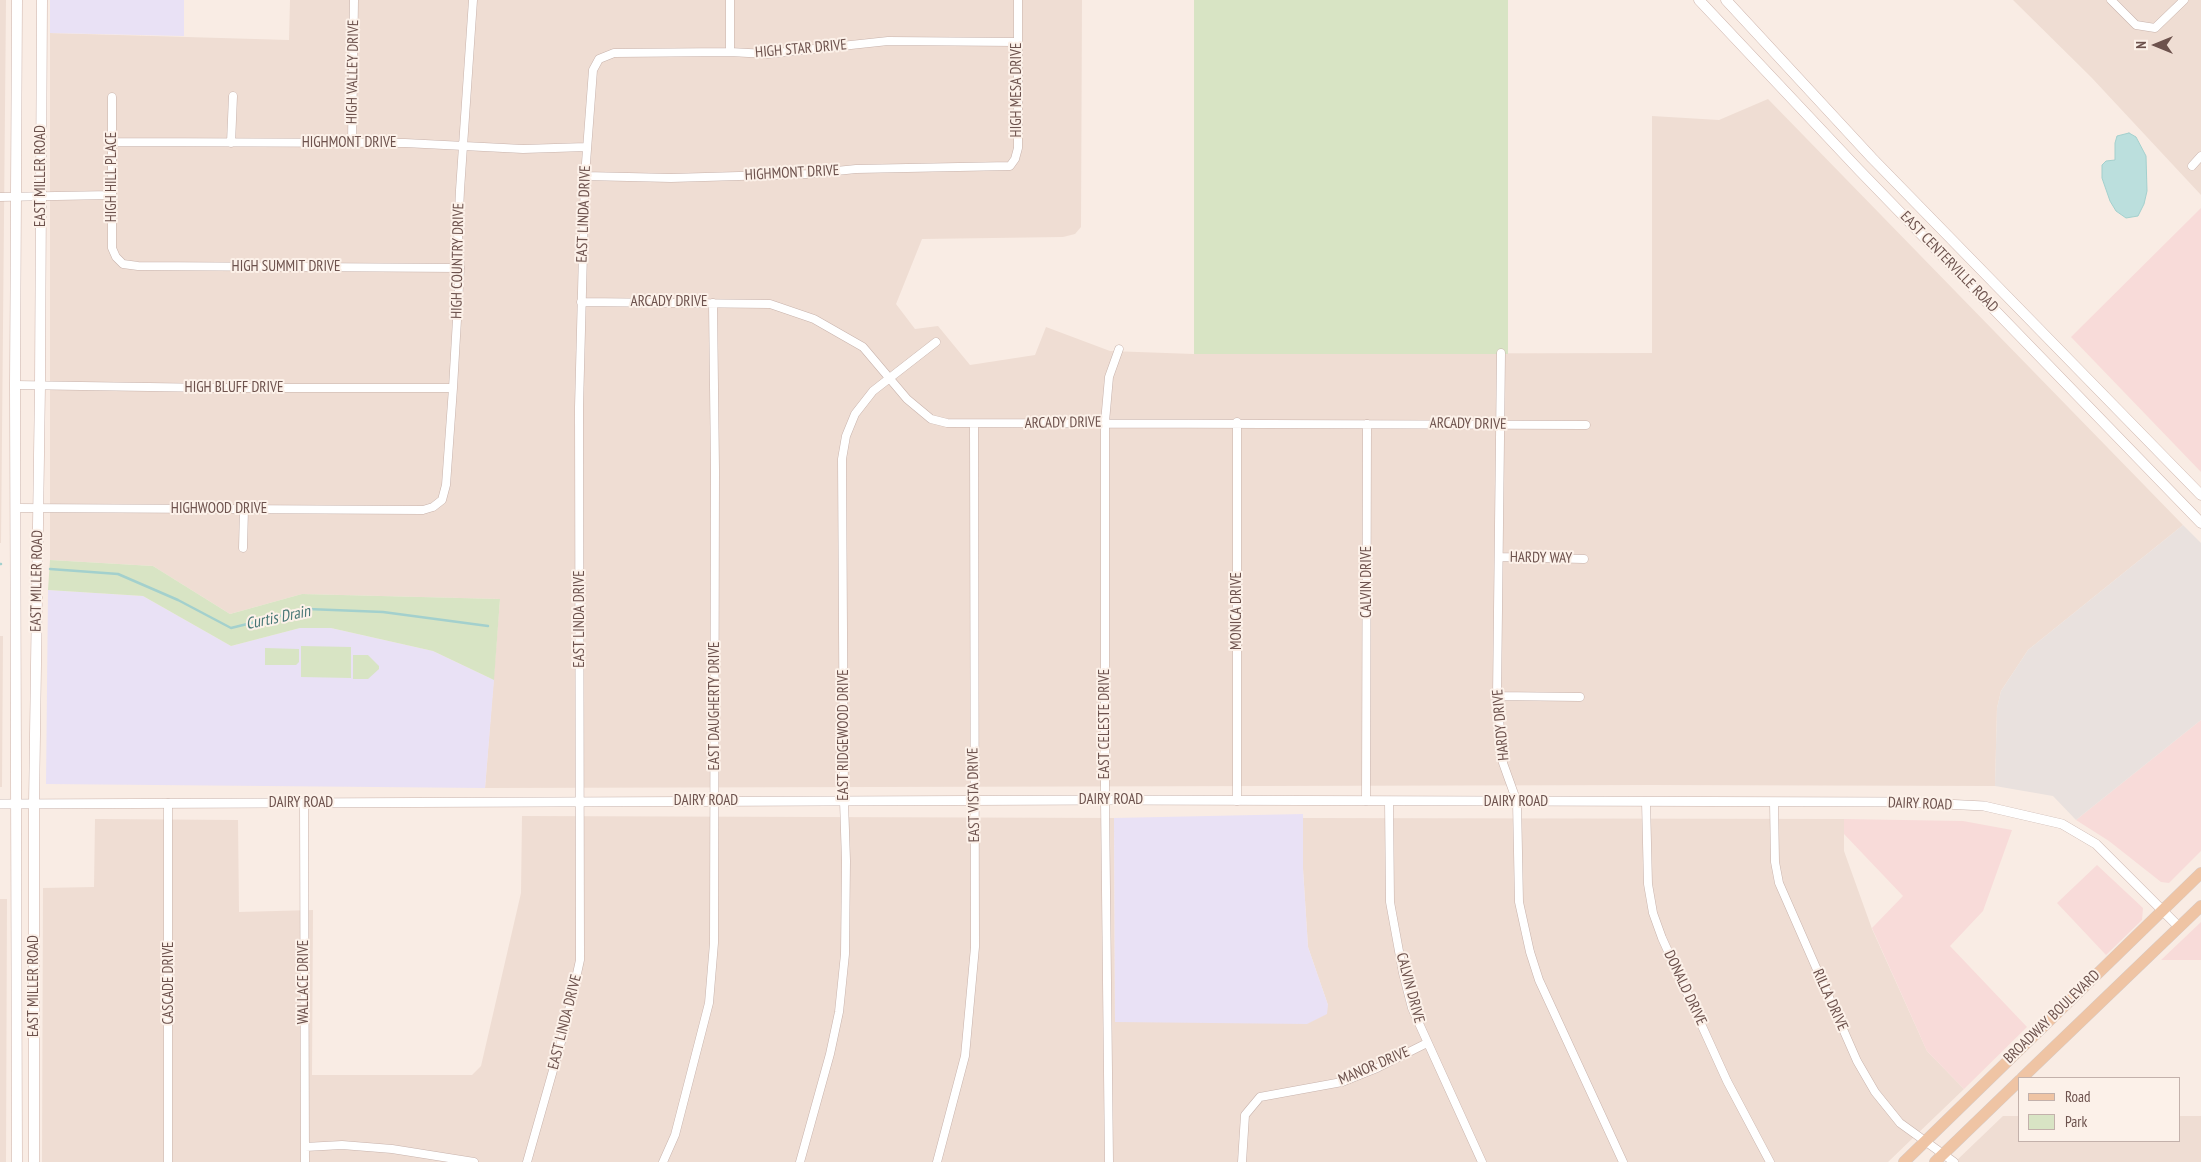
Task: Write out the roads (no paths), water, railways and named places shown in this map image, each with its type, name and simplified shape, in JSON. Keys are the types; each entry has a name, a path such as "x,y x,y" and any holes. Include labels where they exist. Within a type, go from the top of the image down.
{"main road":[{"name":"EAST MILLER ROAD","path":"17,0 15,385 17,1162"},
{"name":"EAST MILLER ROAD","path":"34,1162 34,804 39,508 42,0"},
{"name":"EAST CENTERVILLE ROAD","path":"1699,0 1859,170 2201,523"},
{"name":"EAST CENTERVILLE ROAD","path":"1726,0 1872,158 2201,495"},
{"path":"1731,34 1744,20"},
{"path":"1859,170 1872,158"},
{"path":"1978,291 1989,278"},
{"path":"2084,401 2098,388"},
{"name":"BROADWAY BOULEVARD","path":"1904,1162 2201,873"},
{"name":"BROADWAY BOULEVARD","path":"2023,1077 2201,906"},
{"path":"17,1036 34,1036"},
{"name":"BROADWAY BOULEVARD","path":"1939,1158 2018,1082"}],"street":[{"name":"HIGH VALLEY DRIVE","path":"352,144 354,0"},
{"name":"HIGH COUNTRY DRIVE","path":"423,510 433,507 442,500 446,485 460,268 458,234 473,0"},
{"path":"730,0 730,52"},
{"name":"HIGH MESA DRIVE","path":"999,167 1010,166 1015,159 1018,148 1018,0"},
{"path":"2111,0 2136,25 2155,28 2184,0"},
{"name":"HIGH STAR DRIVE","path":"593,70 599,59 614,53 730,52 767,54 888,41 1017,42"},
{"name":"EAST LINDA DRIVE","path":"527,1162 565,1028 580,960 580,407 586,147 593,70"},
{"path":"231,143 232,96"},
{"name":"HIGH HILL PLACE","path":"112,97 112,248 116,257"},
{"name":"HIGHMONT DRIVE","path":"112,142 404,143 523,149 586,147"},
{"path":"2192,166 2201,156"},
{"name":"HIGHMONT DRIVE","path":"585,176 671,178 807,174 856,169 999,167"},
{"path":"0,197 112,195"},
{"name":"HIGH SUMMIT DRIVE","path":"116,257 123,264 138,266 460,268"},
{"name":"ARCADY DRIVE","path":"582,302 770,304 814,319 863,347 907,399 931,419 947,423 1237,422 1586,425"},
{"name":"EAST DAUGHERTY DRIVE","path":"663,1162 675,1135 709,1003 714,943 713,303"},
{"name":"EAST RIDGEWOOD DRIVE","path":"800,1162 830,1054 838,1012 845,954 846,861 842,459 846,436 856,414 873,392 936,342"},
{"name":"EAST CELESTE DRIVE","path":"1109,1162 1105,800 1105,422 1108,377 1119,349"},
{"name":"HARDY DRIVE","path":"1500,354 1497,696 1499,740 1503,763 1517,802 1519,902 1530,952 1539,980 1624,1162"},
{"name":"HIGH BLUFF DRIVE","path":"15,385 453,388"},
{"name":"MONICA DRIVE","path":"1237,422 1237,801"},
{"name":"EAST VISTA DRIVE","path":"937,1162 965,1056 975,947 974,424"},
{"name":"CALVIN DRIVE","path":"1366,801 1367,424"},
{"name":"HIGHWOOD DRIVE","path":"16,508 423,510"},
{"path":"243,548 244,509"},
{"name":"HARDY WAY","path":"1499,557 1584,560"},
{"path":"1497,696 1580,697"},
{"name":"DAIRY ROAD","path":"0,804 1105,800 1904,802 1984,806 2062,824 2096,844 2179,927"},
{"name":"CALVIN DRIVE","path":"1389,801 1390,902 1403,973 1412,1008 1482,1162"},
{"name":"DONALD DRIVE","path":"1646,802 1648,884 1653,913 1662,938 1728,1081 1770,1162"},
{"name":"RILLA DRIVE","path":"1774,802 1775,862 1778,883 1857,1061 1875,1092 1900,1122 1924,1142 1939,1158 1954,1162"},
{"name":"CASCADE DRIVE","path":"168,803 168,1162"},
{"name":"WALLACE DRIVE","path":"304,803 305,1162"},
{"name":"MANOR DRIVE","path":"1242,1162 1245,1115 1260,1097 1342,1082 1377,1068 1427,1043"},
{"path":"305,1148 342,1145 392,1149 474,1162"}],"water":[{"path":"2129,133 2136,137 2146,156 2147,191 2144,204 2138,216 2126,218 2116,211 2110,201 2102,178 2102,165 2106,161 2115,160 2117,136"}],"waterway":[{"name":"Curtis Drain","path":"50,569 118,574 178,600 231,628 308,609 383,612 488,626"}]}
